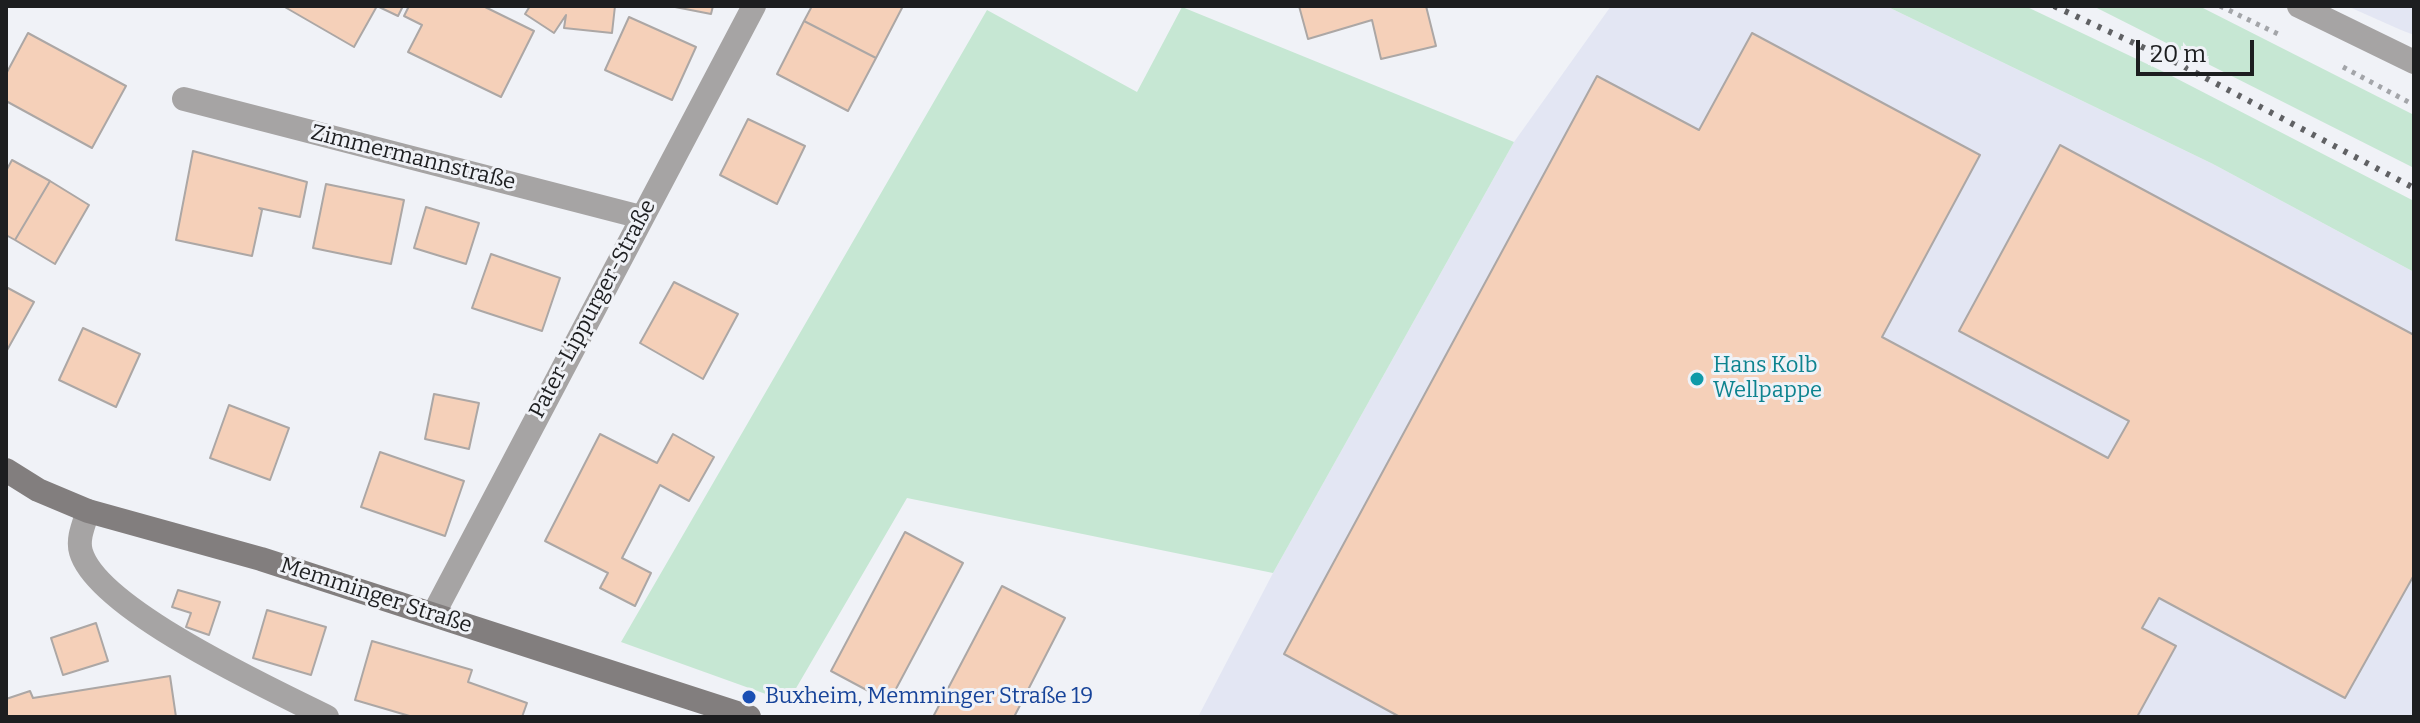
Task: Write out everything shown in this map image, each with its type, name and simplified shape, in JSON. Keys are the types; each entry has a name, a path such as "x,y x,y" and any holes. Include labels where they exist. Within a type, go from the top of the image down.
{"street":[{"name":"Pater-Lippurger-Straße","path":"434,613 754,6"},
{"path":"2299,6 2414,62"},
{"name":"Zimmermannstraße","path":"184,99 641,217"},
{"name":"Memminger Straße","path":"6,470 38,490 88,511 434,613 749,717"},
{"path":"88,511 80,543 81,554 101,581 184,643 229,669 327,717"}],"shaded area":[{"name":"Hans Kolb Wellpappe","path":"1611,6 1886,6 2213,164 2414,272 2414,717 1198,717 1273,573 1514,142"},
{"path":"2347,6 2414,6 2414,35 2401,30"}],"green space":[{"path":"1886,6 2025,6 2164,72 2414,201 2414,272 2213,164"},
{"path":"2093,6 2199,6 2414,115 2414,168"},
{"path":"1182,7 1514,142 1273,573 907,498 788,702 621,642 987,10 1137,92"}],"building":[{"path":"283,6 377,6 354,47"},
{"path":"377,6 403,6 398,16"},
{"path":"409,6 483,6 534,31 501,97 408,52 422,25 404,16"},
{"path":"530,6 615,6 612,33 564,28 566,15 554,33 525,14"},
{"path":"670,6 713,6 711,14"},
{"path":"812,6 903,6 876,58 804,21"},
{"path":"1299,6 1426,6 1436,46 1381,59 1372,20 1308,39"},
{"path":"629,17 696,47 672,100 605,70"},
{"path":"804,21 876,58 848,111 777,74"},
{"path":"28,33 126,86 92,148 6,101 6,74"},
{"name":"Hans Kolb Wellpappe","path":"1752,33 1980,155 1882,337 2108,458 2129,421 1959,331 2060,145 2414,335 2414,575 2345,698 2159,598 2142,628 2176,646 2137,717 1400,717 1284,654 1597,76 1699,130"},
{"path":"748,119 805,146 777,204 720,175"},
{"path":"193,151 307,182 300,217 259,208 262,210 252,256 176,240"},
{"path":"12,160 50,181 15,240 6,235 6,171"},
{"path":"50,181 89,205 55,264 15,240"},
{"path":"326,184 404,200 391,264 313,248"},
{"path":"426,207 479,223 466,264 414,248"},
{"path":"491,254 560,278 542,331 472,308"},
{"path":"674,282 738,314 703,379 640,343"},
{"path":"6,287 34,302 6,352"},
{"path":"83,328 140,354 116,407 59,380"},
{"path":"434,394 479,403 469,449 425,439"},
{"path":"229,405 289,428 270,480 210,458"},
{"path":"600,434 657,463 673,434 714,457 689,501 660,485 622,558 651,573 635,606 600,588 608,573 545,541"},
{"path":"380,452 464,481 445,536 361,507"},
{"path":"905,532 963,563 889,702 831,671"},
{"path":"1002,586 1065,618 1014,717 933,717"},
{"path":"178,590 220,602 209,635 186,627 191,613 172,607"},
{"path":"267,610 326,627 311,675 253,658"},
{"path":"96,623 108,661 63,675 51,638"},
{"path":"372,641 472,670 468,682 527,703 522,717 413,717 355,700"},
{"path":"170,676 176,717 6,717 6,699 30,691 33,698"}],"railway":[{"path":"2054,6 2181,65 2414,188"}],"place":[{"name":"Hans Kolb Wellpappe","path":"1697,379"},
{"name":"Buxheim, Memminger Straße 19","path":"749,697"}]}
